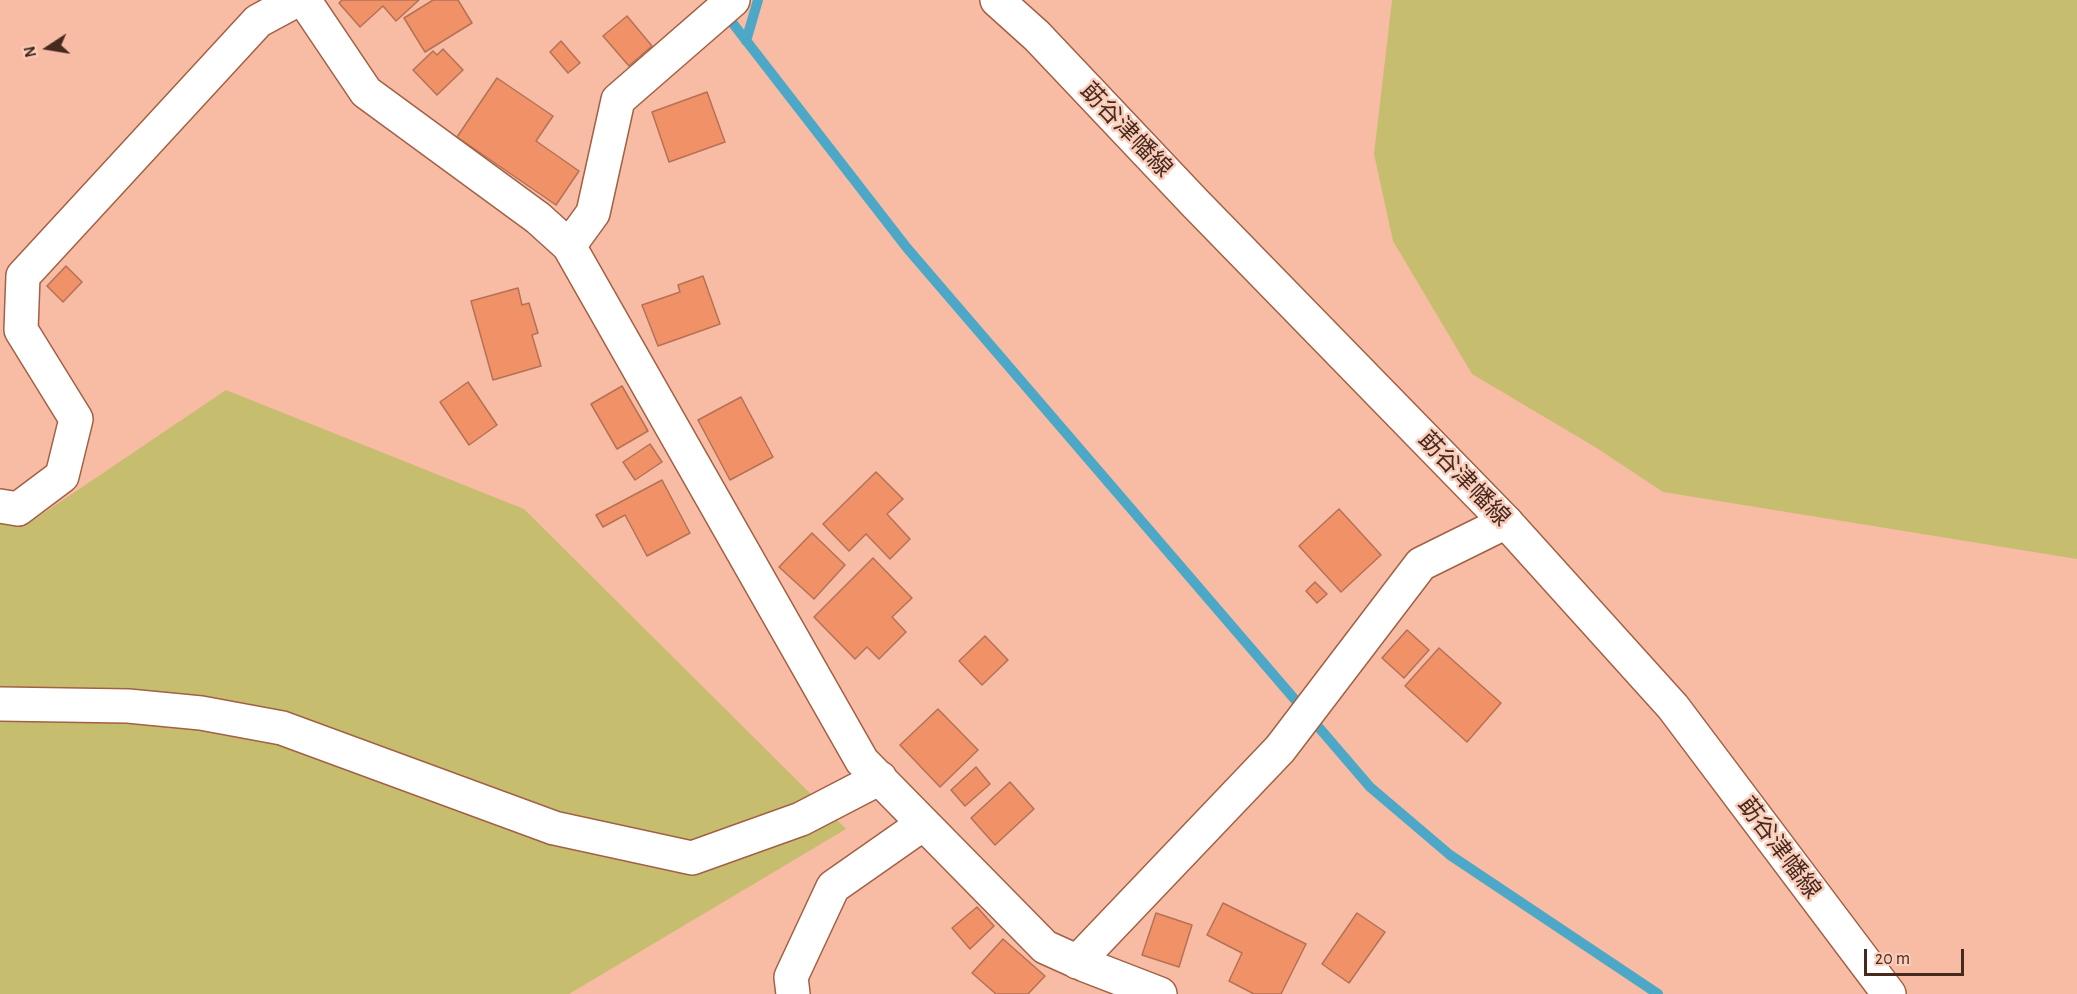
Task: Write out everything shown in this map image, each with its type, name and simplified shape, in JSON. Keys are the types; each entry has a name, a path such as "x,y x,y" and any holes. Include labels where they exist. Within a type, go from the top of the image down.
{"street":[{"path":"0,506 18,509 62,476 76,419 21,330 23,276 258,21 297,0"},
{"path":"303,0 366,92 538,218 569,246 862,761 1045,947 1160,994"},
{"path":"569,246 593,213 618,100 733,0"},
{"name":"莇谷津幡線","path":"997,0 1037,36 1203,211 1506,522 1673,706 1889,994"},
{"path":"1077,962 1280,749 1421,564 1506,522"},
{"path":"0,704 129,706 201,713 282,728 554,828 692,858 801,819 879,778"},
{"path":"793,994 791,977 833,887 923,824"}],"shaded area":[{"path":"1392,0 2077,0 2077,559 1663,492 1595,447 1472,374 1393,241 1374,154"},
{"path":"226,390 524,509 846,829 569,994 0,994 0,520 23,527"}],"building":[{"path":"342,0 419,0 396,21 383,6 360,27 339,3"},
{"path":"433,0 458,0 472,23 425,52 404,18"},
{"path":"627,16 652,46 629,66 603,36"},
{"path":"561,41 580,63 568,73 550,52"},
{"path":"443,49 463,70 437,95 413,70 433,51 437,55"},
{"path":"497,78 553,116 536,141 579,171 556,205 457,137"},
{"path":"707,92 725,142 669,162 652,112"},
{"path":"66,266 82,282 63,302 47,286"},
{"path":"703,276 720,324 658,346 642,305 680,292 678,285"},
{"path":"518,288 522,305 529,303 538,333 532,335 541,366 493,380 471,301"},
{"path":"468,382 497,425 469,445 440,402"},
{"path":"622,386 648,431 617,449 591,404"},
{"path":"741,397 773,457 730,480 698,420"},
{"path":"650,444 662,462 635,480 623,462"},
{"path":"876,472 903,499 887,514 910,539 890,559 866,534 849,551 823,524"},
{"path":"662,480 690,533 647,556 625,515 603,527 596,515"},
{"path":"1339,509 1381,555 1341,592 1299,546"},
{"path":"812,533 845,565 814,599 779,567"},
{"path":"873,558 912,598 892,617 906,632 879,659 867,647 855,659 814,617"},
{"path":"1315,582 1327,594 1317,603 1306,591"},
{"path":"1407,630 1429,650 1404,678 1382,658"},
{"path":"985,636 1008,660 982,685 959,661"},
{"path":"1439,648 1501,703 1467,742 1405,686"},
{"path":"938,709 978,750 940,787 900,745"},
{"path":"976,767 990,784 965,806 951,790"},
{"path":"1010,782 1034,809 995,845 971,818"},
{"path":"1223,903 1306,944 1281,994 1254,994 1229,981 1242,953 1207,935"},
{"path":"977,907 994,926 970,949 952,928"},
{"path":"1156,913 1192,925 1179,967 1142,955"},
{"path":"1357,913 1385,932 1349,983 1322,964"},
{"path":"1003,939 1045,976 1028,994 996,994 972,973"}],"waterway":[{"path":"746,41 758,0"},
{"path":"724,12 907,248 1370,787 1450,855 1658,994"}]}
